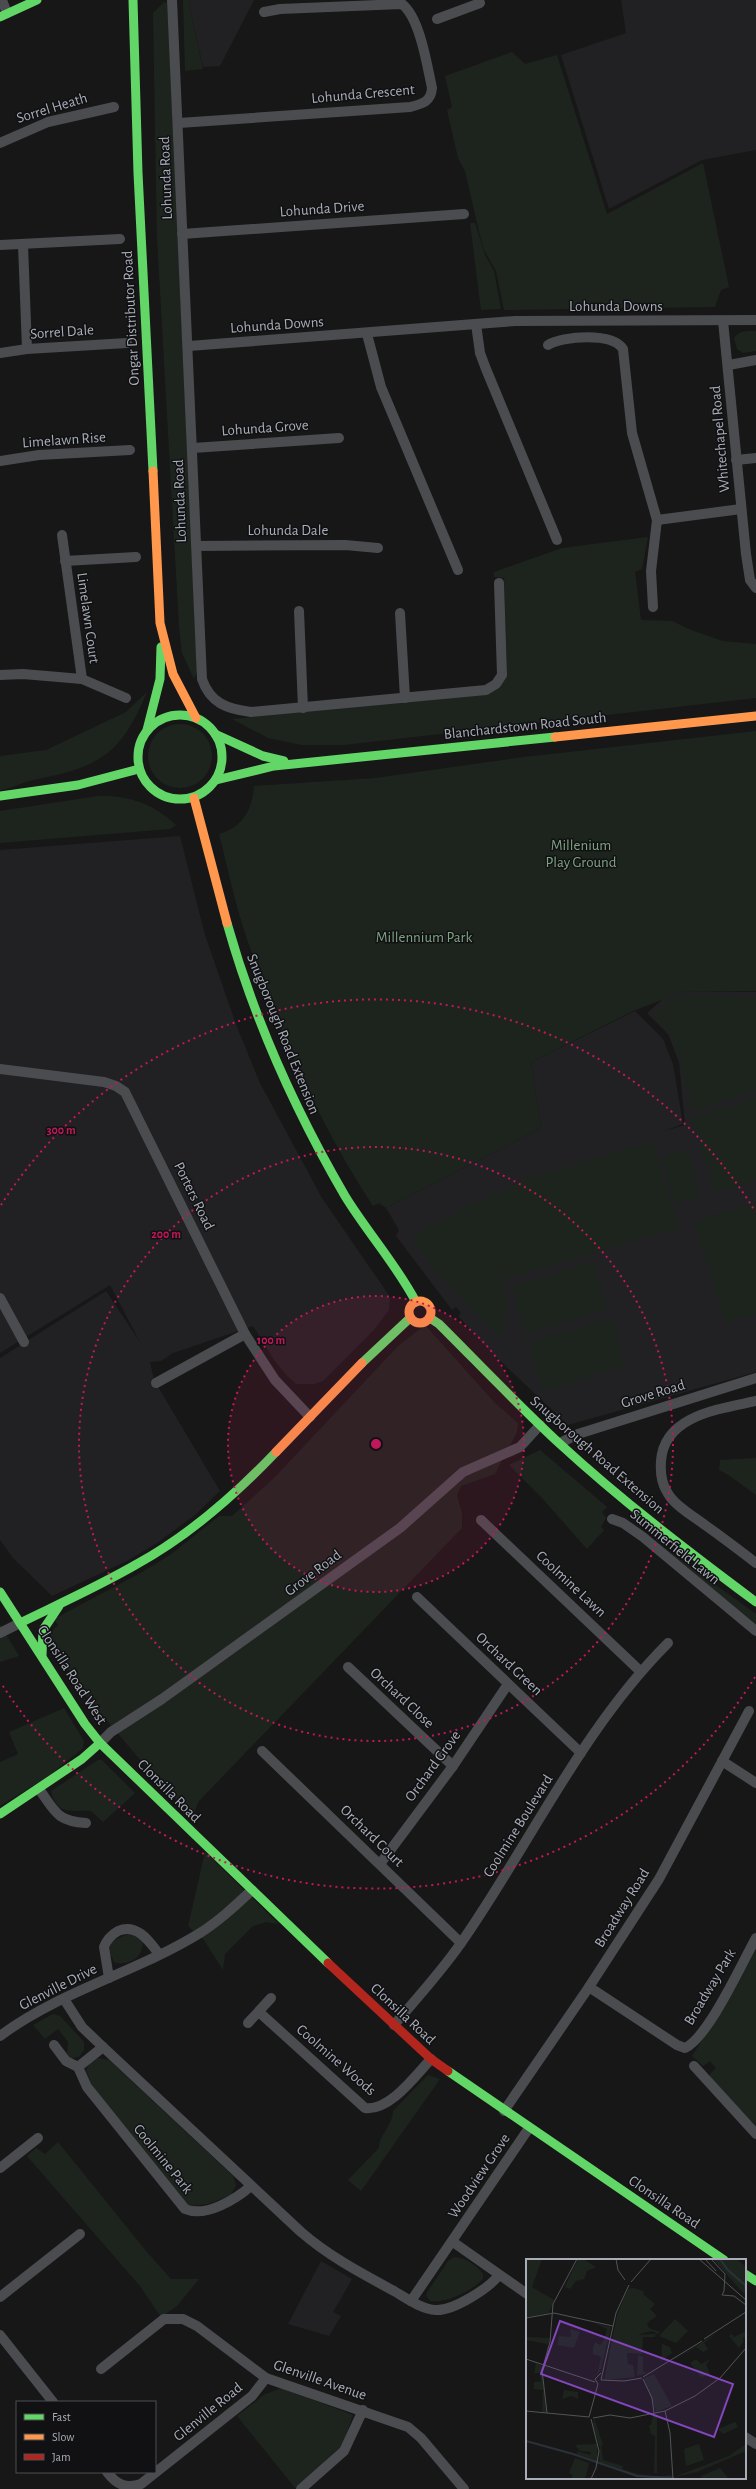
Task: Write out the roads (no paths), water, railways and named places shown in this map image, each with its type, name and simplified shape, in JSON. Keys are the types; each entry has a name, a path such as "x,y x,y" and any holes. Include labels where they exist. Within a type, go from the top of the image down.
{"street":[{"path":"2,0 4,15 37,0"},
{"name":"Ongar Distributor Road","path":"134,0 138,90 138,173 162,635 160,679 147,730"},
{"name":"Lohunda Road","path":"172,0 179,123 182,234 189,346 202,679 206,690 214,700 230,709 251,712 486,690 496,684 502,675 499,583"},
{"path":"456,0 459,10"},
{"path":"437,19 480,3"},
{"name":"Lohunda Crescent","path":"179,123 410,107 424,103 430,97 432,88 416,27 412,15 402,4 280,9 264,12"},
{"name":"Sorrel Heath","path":"0,143 48,122 114,107"},
{"name":"Lohunda Drive","path":"182,234 464,214"},
{"path":"0,245 120,239"},
{"path":"23,245 26,349"},
{"name":"Lohunda Downs","path":"189,346 368,334 476,324 547,321 756,320"},
{"name":"Whitechapel Road","path":"723,321 729,365 736,460 746,554 750,580 756,588"},
{"path":"476,324 480,353 557,540"},
{"path":"368,334 382,387 458,570"},
{"path":"548,345 562,339 606,338 615,341 623,349 632,434 657,520 651,571 653,607"},
{"name":"Sorrel Dale","path":"0,353 26,349 127,343"},
{"path":"729,365 756,360"},
{"name":"Lohunda Grove","path":"192,448 339,438"},
{"name":"Limelawn Rise","path":"0,461 39,455 130,450"},
{"path":"736,460 756,458"},
{"path":"657,520 741,510"},
{"name":"Limelawn Court","path":"62,536 82,679"},
{"name":"Lohunda Dale","path":"197,546 345,545 378,548"},
{"name":"Limelawn Court","path":"65,561 136,557"},
{"path":"299,611 303,708"},
{"path":"400,613 405,698"},
{"name":"Ongar Distributor Road","path":"162,635 173,674 196,718"},
{"name":"Limelawn Court","path":"0,675 23,674 82,679 126,698"},
{"path":"183,715 196,718 207,725 215,734 221,746 222,758 216,780 208,789 194,798 174,800 163,796 148,785 139,769 137,755 140,742 147,730 158,721 170,716 183,715"},
{"name":"Blanchardstown Road South","path":"216,780 268,767 756,716"},
{"name":"Blanchardstown Road South","path":"215,734 263,756 296,764"},
{"path":"0,796 73,786 139,769"},
{"name":"Snugborough Road Extension","path":"194,798 203,839 235,952 290,1095 346,1196 407,1285 416,1302"},
{"name":"Porters Road","path":"0,1069 104,1082 116,1086 125,1092 245,1334 275,1380 310,1417"},
{"path":"0,1298 24,1342"},
{"path":"0,1634 138,1564 184,1534 242,1485 410,1318 410,1307 416,1302 422,1301 430,1307 430,1318 419,1323 410,1318"},
{"name":"Snugborough Road Extension","path":"430,1318 440,1324 560,1443 632,1507 756,1602"},
{"path":"156,1383 245,1334"},
{"name":"Grove Road","path":"560,1443 578,1434 600,1426 756,1378"},
{"path":"756,1401 717,1409 684,1423 671,1434 662,1448 661,1468 661,1479 672,1499 756,1563"},
{"name":"Grove Road","path":"100,1743 111,1732 162,1700 400,1528 463,1472 520,1447 540,1424"},
{"name":"Coolmine Lawn","path":"481,1520 640,1671"},
{"name":"Summerfield Lawn","path":"612,1520 623,1522 643,1537 756,1631"},
{"path":"0,1592 20,1623"},
{"name":"Orchard Green","path":"416,1597 581,1753"},
{"path":"42,1654 43,1630 60,1604"},
{"name":"Clonsilla Road West","path":"20,1623 42,1654 81,1718 100,1743"},
{"name":"Coolmine Boulevard","path":"394,2025 430,1984 461,1944 581,1753 640,1671 668,1643"},
{"name":"Orchard Close","path":"348,1667 453,1766"},
{"name":"Orchard Grove","path":"380,1864 453,1766 508,1684"},
{"name":"Broadway Road","path":"504,2111 589,1987 659,1879 749,1711"},
{"path":"0,1814 82,1759 100,1743"},
{"name":"Clonsilla Road","path":"100,1743 252,1890 431,2059 504,2111 723,2259"},
{"name":"Orchard Court","path":"262,1752 380,1864 461,1944"},
{"path":"722,1761 756,1783"},
{"path":"39,1788 59,1817 72,1822 86,1823"},
{"name":"Glenville Drive","path":"0,2036 64,1999 159,1954 210,1926 252,1890"},
{"name":"Glenville Drive","path":"109,1978 104,1947 109,1937 116,1932 123,1929 135,1930 143,1934 159,1954"},
{"name":"Broadway Park","path":"589,1987 677,2045 685,2048 697,2037 714,2014 756,1938"},
{"path":"248,2023 271,1998"},
{"path":"64,1999 82,2027 102,2047 323,2251 411,2301 430,2309 440,2310 483,2290 499,2275"},
{"name":"Coolmine Woods","path":"259,2012 365,2108 377,2108 390,2101 431,2059"},
{"path":"54,2045 66,2061 78,2067 102,2047"},
{"path":"694,2066 756,2134"},
{"name":"Coolmine Park","path":"78,2067 87,2087 185,2209 196,2211 223,2205 237,2198 251,2186"},
{"name":"Woodview Grove","path":"411,2301 453,2242 529,2128"},
{"path":"0,2168 38,2138"},
{"path":"0,2297 80,2234"},
{"name":"Woodview Grove","path":"453,2242 526,2293"},
{"path":"746,2275 756,2281"},
{"name":"Glenville Avenue","path":"101,2369 164,2319 175,2318 190,2321 266,2378 400,2423 414,2431 461,2488"},
{"path":"0,2335 52,2401"},
{"name":"Glenville Road","path":"156,2472 252,2396 266,2378"},
{"path":"301,2489 344,2451 363,2410"},
{"path":"746,2438 756,2444"},
{"name":"Glenville Road","path":"108,2473 121,2485 130,2487 141,2484 155,2473"}],"park label":[{"name":"Millenium Play Ground","path":"581,854"},
{"name":"Millennium Park","path":"424,937"}]}
